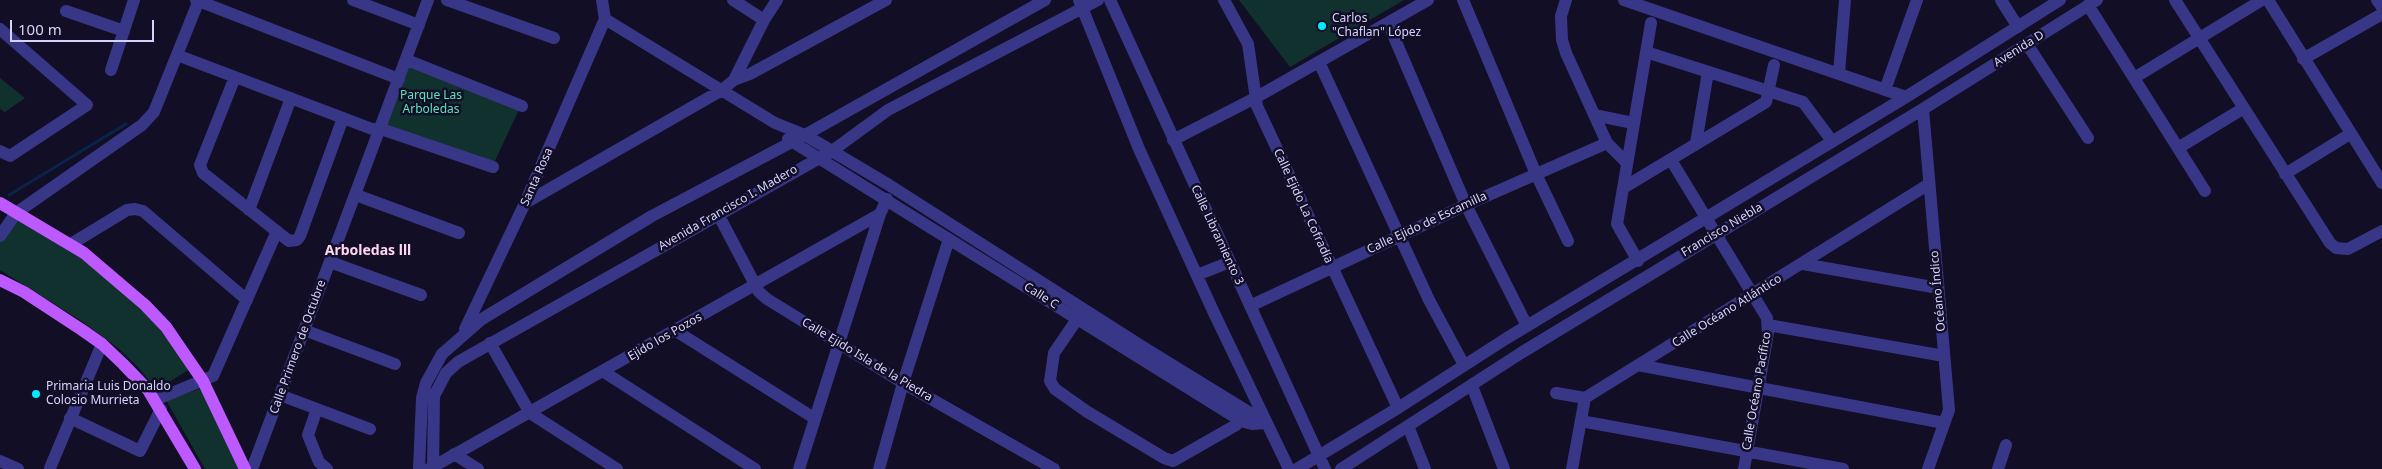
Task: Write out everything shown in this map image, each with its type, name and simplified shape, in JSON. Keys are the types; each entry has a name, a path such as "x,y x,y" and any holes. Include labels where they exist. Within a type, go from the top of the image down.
{"main road":[{"path":"0,203 71,244 98,263 145,305 166,327 203,381 245,469"},
{"path":"0,280 24,292 102,344 148,390 195,469"}],"street":[{"path":"111,70 134,0"},
{"path":"0,236 16,213 142,125 154,112 198,0 399,79"},
{"path":"354,0 419,25"},
{"name":"Calle Primero de Octubre","path":"252,469 428,0"},
{"path":"447,0 554,38"},
{"path":"602,0 605,19 775,123 791,142"},
{"path":"733,0 764,20"},
{"path":"734,80 764,20 777,0"},
{"path":"525,203 722,90 734,80 750,74 886,0"},
{"path":"419,469 422,398 426,383 442,354 482,319 652,216 805,136 1045,0"},
{"name":"Avenida Francisco I. Madero","path":"441,464 434,396 446,373 458,362 818,156 832,150 888,110 1081,4 1098,0"},
{"name":"Calle Libramiento 3","path":"1110,0 1325,469"},
{"name":"Calle Ejido La Cofradía","path":"1224,0 1248,44 1256,106 1398,408"},
{"path":"1174,140 1255,98 1428,0"},
{"path":"1463,0 1536,174 1568,241"},
{"path":"1566,0 1561,16 1562,40 1607,143 1626,162"},
{"path":"1624,0 1906,97"},
{"path":"1839,74 1846,0"},
{"path":"1885,90 1917,0"},
{"path":"2000,0 2018,28"},
{"name":"Avenida D","path":"1906,97 2060,0"},
{"path":"2175,0 2330,243 2336,248 2348,250 2382,231"},
{"path":"2134,78 2262,0"},
{"path":"2268,0 2382,183"},
{"path":"2377,0 2382,7"},
{"path":"2093,3 2134,78 2205,191"},
{"name":"Avenida D","path":"1923,109 2093,3"},
{"path":"1081,4 1139,149 1289,469"},
{"path":"66,11 124,31"},
{"path":"2303,59 2382,14"},
{"name":"Santa Rosa","path":"464,333 525,203 605,19"},
{"path":"1388,23 1466,205 1527,326"},
{"path":"1638,260 1617,224 1651,23"},
{"path":"0,29 87,105 10,156 0,151"},
{"path":"2027,44 2088,138"},
{"path":"1646,52 1803,102 1832,141"},
{"path":"177,55 372,129 381,129 492,167"},
{"path":"407,60 522,106"},
{"path":"1319,62 1399,236 1464,365"},
{"path":"1623,188 1766,102 1774,65"},
{"path":"1696,143 1708,72"},
{"path":"235,77 200,165 203,173 287,240 297,240 300,236 343,118"},
{"name":"Francisco Niebla","path":"1297,469 1320,457 1507,338 1638,260 1706,216 1906,97"},
{"path":"249,210 291,98"},
{"path":"2178,148 2244,108"},
{"name":"Francisco Niebla","path":"1341,469 1522,352 1923,109"},
{"name":"Océano Índico","path":"1923,109 1949,410 1928,469"},
{"path":"1594,115 1633,123"},
{"name":"Calle C","path":"775,123 832,150 976,248 1244,416 1252,424 1264,418"},
{"path":"2285,174 2350,134"},
{"name":"Calle C","path":"791,142 818,156 949,238 976,248"},
{"name":"Calle Ejido de Escamilla","path":"1250,306 1466,205 1607,143"},
{"name":"Calle Océano Pacífico","path":"1672,160 1767,318 1768,325 1744,469"},
{"name":"Calle Océano Atlántico","path":"1585,398 1929,184"},
{"path":"356,195 459,233"},
{"path":"799,469 837,343 880,214 887,199"},
{"path":"71,244 127,210 143,211 247,300"},
{"name":"Calle Ejido Isla de la Piedra","path":"718,214 759,292 767,299 903,384 1054,469"},
{"name":"Ejido los Pozos","path":"441,464 880,214"},
{"path":"70,418 140,452 158,405 213,376 277,231"},
{"path":"884,467 903,384 949,238"},
{"path":"330,262 421,295"},
{"path":"1197,276 1230,262"},
{"path":"1803,264 1938,288"},
{"path":"1080,314 1054,353 1050,381 1055,389 1086,411 1164,458 1173,461 1244,416"},
{"path":"1768,325 1944,356"},
{"path":"304,330 395,364"},
{"path":"676,331 814,418"},
{"path":"490,343 530,413 617,469"},
{"path":"50,468 102,344"},
{"path":"1638,365 1944,423"},
{"path":"604,372 756,469"},
{"path":"1472,386 1504,469"},
{"path":"1556,392 1585,398 1572,469"},
{"path":"280,395 370,429"},
{"path":"316,410 308,435 319,462 327,469"},
{"path":"1581,421 1747,452 1810,466 1843,469"},
{"path":"1408,426 1425,469"},
{"path":"1998,469 2006,445"},
{"path":"0,461 17,468"},
{"path":"441,464 478,469"}],"green space":[{"path":"1239,0 1404,0 1290,67"},
{"name":"Parque Las Arboledas","path":"409,55 522,103 494,163 382,124"},
{"path":"0,78 25,98 5,112 0,109"},
{"path":"14,218 100,270 144,309 190,369 156,390 140,369 118,348 80,320 0,270 0,239"},
{"path":"200,389 243,469 205,469 166,400"}],"waterway":[{"path":"9,195 126,124"}],"place":[{"name":"Carlos \"Chaflan\" López","path":"1322,26"},
{"name":"Primaria Luis Donaldo Colosio Murrieta","path":"36,394"}],"district":[{"name":"Arboledas lll","path":"368,251"}]}
